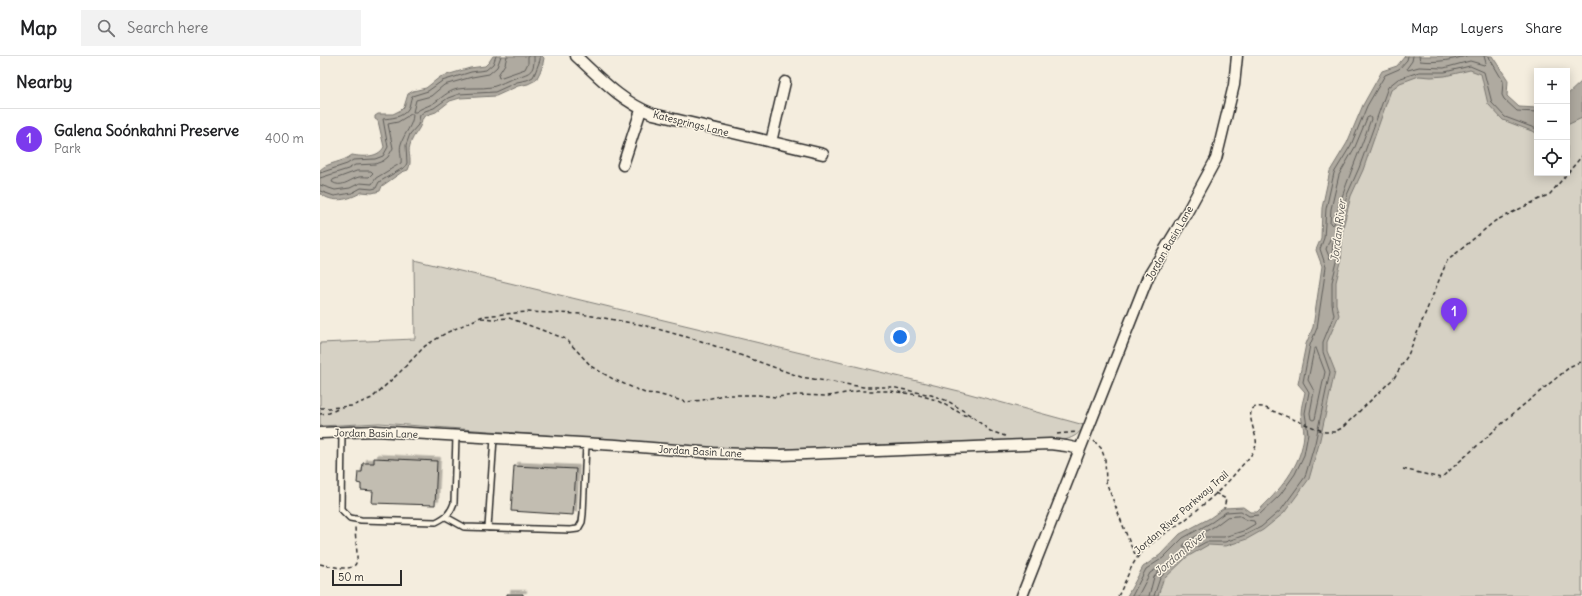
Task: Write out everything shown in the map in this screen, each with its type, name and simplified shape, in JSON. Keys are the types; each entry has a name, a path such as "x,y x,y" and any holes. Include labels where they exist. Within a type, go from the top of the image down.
{"street":[{"name":"Katesprings Lane","path":"576,56 620,96 642,110 662,117 823,154"},
{"name":"Jordan Basin Lane","path":"1022,596 1148,277 1185,216 1216,159 1234,85 1237,56"},
{"path":"772,142 785,82"},
{"path":"623,165 642,110"},
{"name":"Jordan Basin Lane","path":"320,433 376,431 713,453 781,455 1050,444 1080,449"}],"lane":[{"path":"342,432 342,509 345,514 355,519 436,522 446,517 454,503 456,436"},
{"path":"488,528 494,438"},
{"path":"446,517 464,526 488,528 578,529 582,522 583,514 586,444"}],"path":[{"name":"Jordan River Parkway Trail","path":"1118,596 1138,558 1160,537 1185,520 1215,493 1234,475 1256,447 1257,439 1250,419 1251,411 1253,409 1259,406 1263,407 1325,432 1334,432 1342,428 1394,378 1408,355 1447,261 1495,221 1550,194 1582,156"},
{"path":"320,408 352,406 372,398 425,346 446,333 481,318 526,312 581,314 643,325 701,341 801,377 863,387 891,387 931,395 948,401 990,430"},
{"path":"481,318 509,318 566,339 592,368 645,393 656,394 674,400 686,402 723,395 759,395 775,397 797,395 828,396 858,391 890,391 919,395 936,400 964,415 973,417"},
{"path":"1403,469 1441,478 1515,412 1571,366 1582,361"},
{"path":"320,414 330,413 342,407"},
{"path":"1093,440 1101,448 1106,459 1106,482 1131,546 1138,558"},
{"path":"1215,493 1226,499 1224,508"},
{"path":"320,564 345,569 352,567 356,563 358,557 355,519"}],"shaded area":[{"path":"1490,66 1500,101 1534,112 1534,176 1570,176 1570,107 1582,96 1582,596 1147,596 1152,584 1206,539 1289,496 1317,409 1345,193 1398,74"},
{"path":"414,260 959,391 1084,425 1081,431 1076,435 1065,440 895,444 807,449 736,449 379,423 320,426 320,343 415,339"}],"water":[{"path":"493,56 542,56 544,58 542,68 536,80 528,84 518,86 496,96 460,98 450,101 436,112 427,115 422,119 410,145 410,163 408,170 402,172 382,186 380,191 372,193 362,192 341,200 330,199 320,193 320,170 323,167 344,160 352,155 374,155 381,151 384,147 378,121 375,119 375,116 378,114 393,114 401,110 404,107 408,94 413,91 426,88 440,77 470,68 485,66"},
{"name":"Jordan River","path":"1405,56 1492,56 1508,80 1507,96 1519,107 1534,108 1534,132 1503,120 1488,104 1481,74 1470,70 1445,76 1419,76 1400,83 1391,90 1363,170 1351,196 1343,227 1341,262 1336,282 1336,304 1339,315 1327,342 1327,351 1335,371 1319,444 1309,479 1284,513 1263,530 1247,539 1226,546 1208,545 1187,557 1163,580 1158,596 1127,596 1143,567 1160,555 1180,534 1210,518 1224,508 1243,507 1250,512 1257,512 1281,487 1294,467 1299,457 1304,434 1301,413 1305,392 1298,384 1306,344 1313,327 1322,266 1316,250 1321,238 1322,208 1330,171 1347,143 1363,105 1382,71 1397,66"},
{"path":"1582,81 1582,118 1570,124 1570,104 1570,92"}],"building":[{"path":"374,458 437,461 435,505 372,503 373,491 361,490 361,484 357,483 358,472 362,472 363,463 374,463"},
{"path":"514,466 576,469 573,515 511,511"},
{"path":"507,594 523,594 523,596 507,596"}],"place":[{"name":"Galena Soónkahni Preserve","path":"1454,331"}]}
